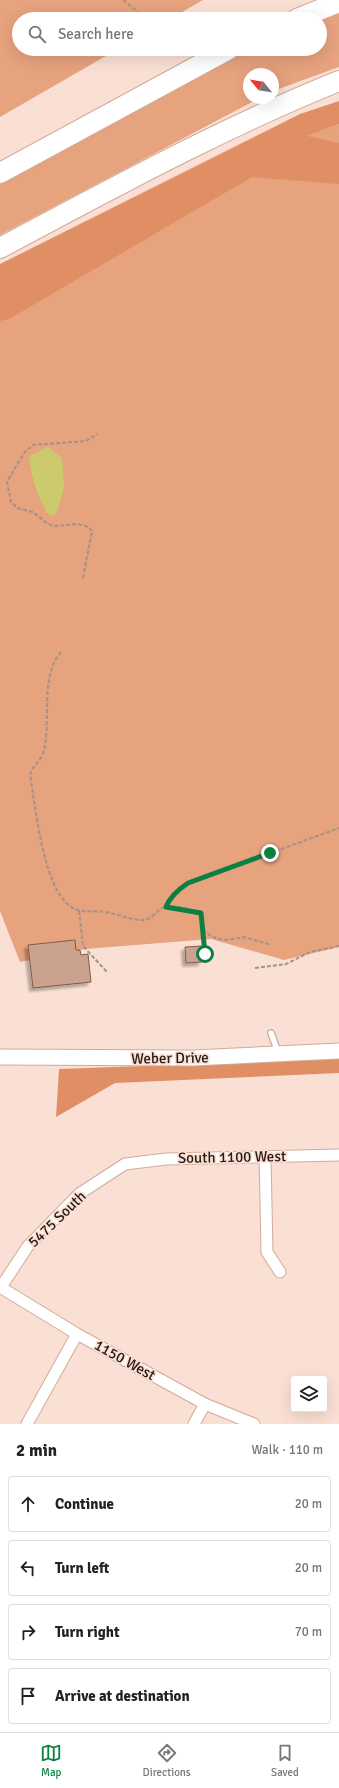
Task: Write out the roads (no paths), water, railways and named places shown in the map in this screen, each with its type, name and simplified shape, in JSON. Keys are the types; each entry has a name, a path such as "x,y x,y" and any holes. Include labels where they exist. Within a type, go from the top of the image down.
{"highway":[{"path":"314,12 339,2"},
{"path":"0,173 215,56"},
{"path":"0,248 172,156 290,101 339,81"}],"street":[{"name":"Weber Drive","path":"0,1057 128,1059 278,1051 339,1051"},
{"name":"South 1100 West","path":"125,1164 166,1159 339,1155"},
{"path":"265,1156 267,1252 280,1272"},
{"name":"5475 South","path":"0,1287 28,1246 79,1194 125,1164"},
{"name":"1150 West","path":"0,1287 77,1334 205,1404 254,1424"},
{"path":"27,1424 77,1334"},
{"path":"194,1424 205,1404"}],"lane":[{"path":"271,1032 278,1051"}]}
